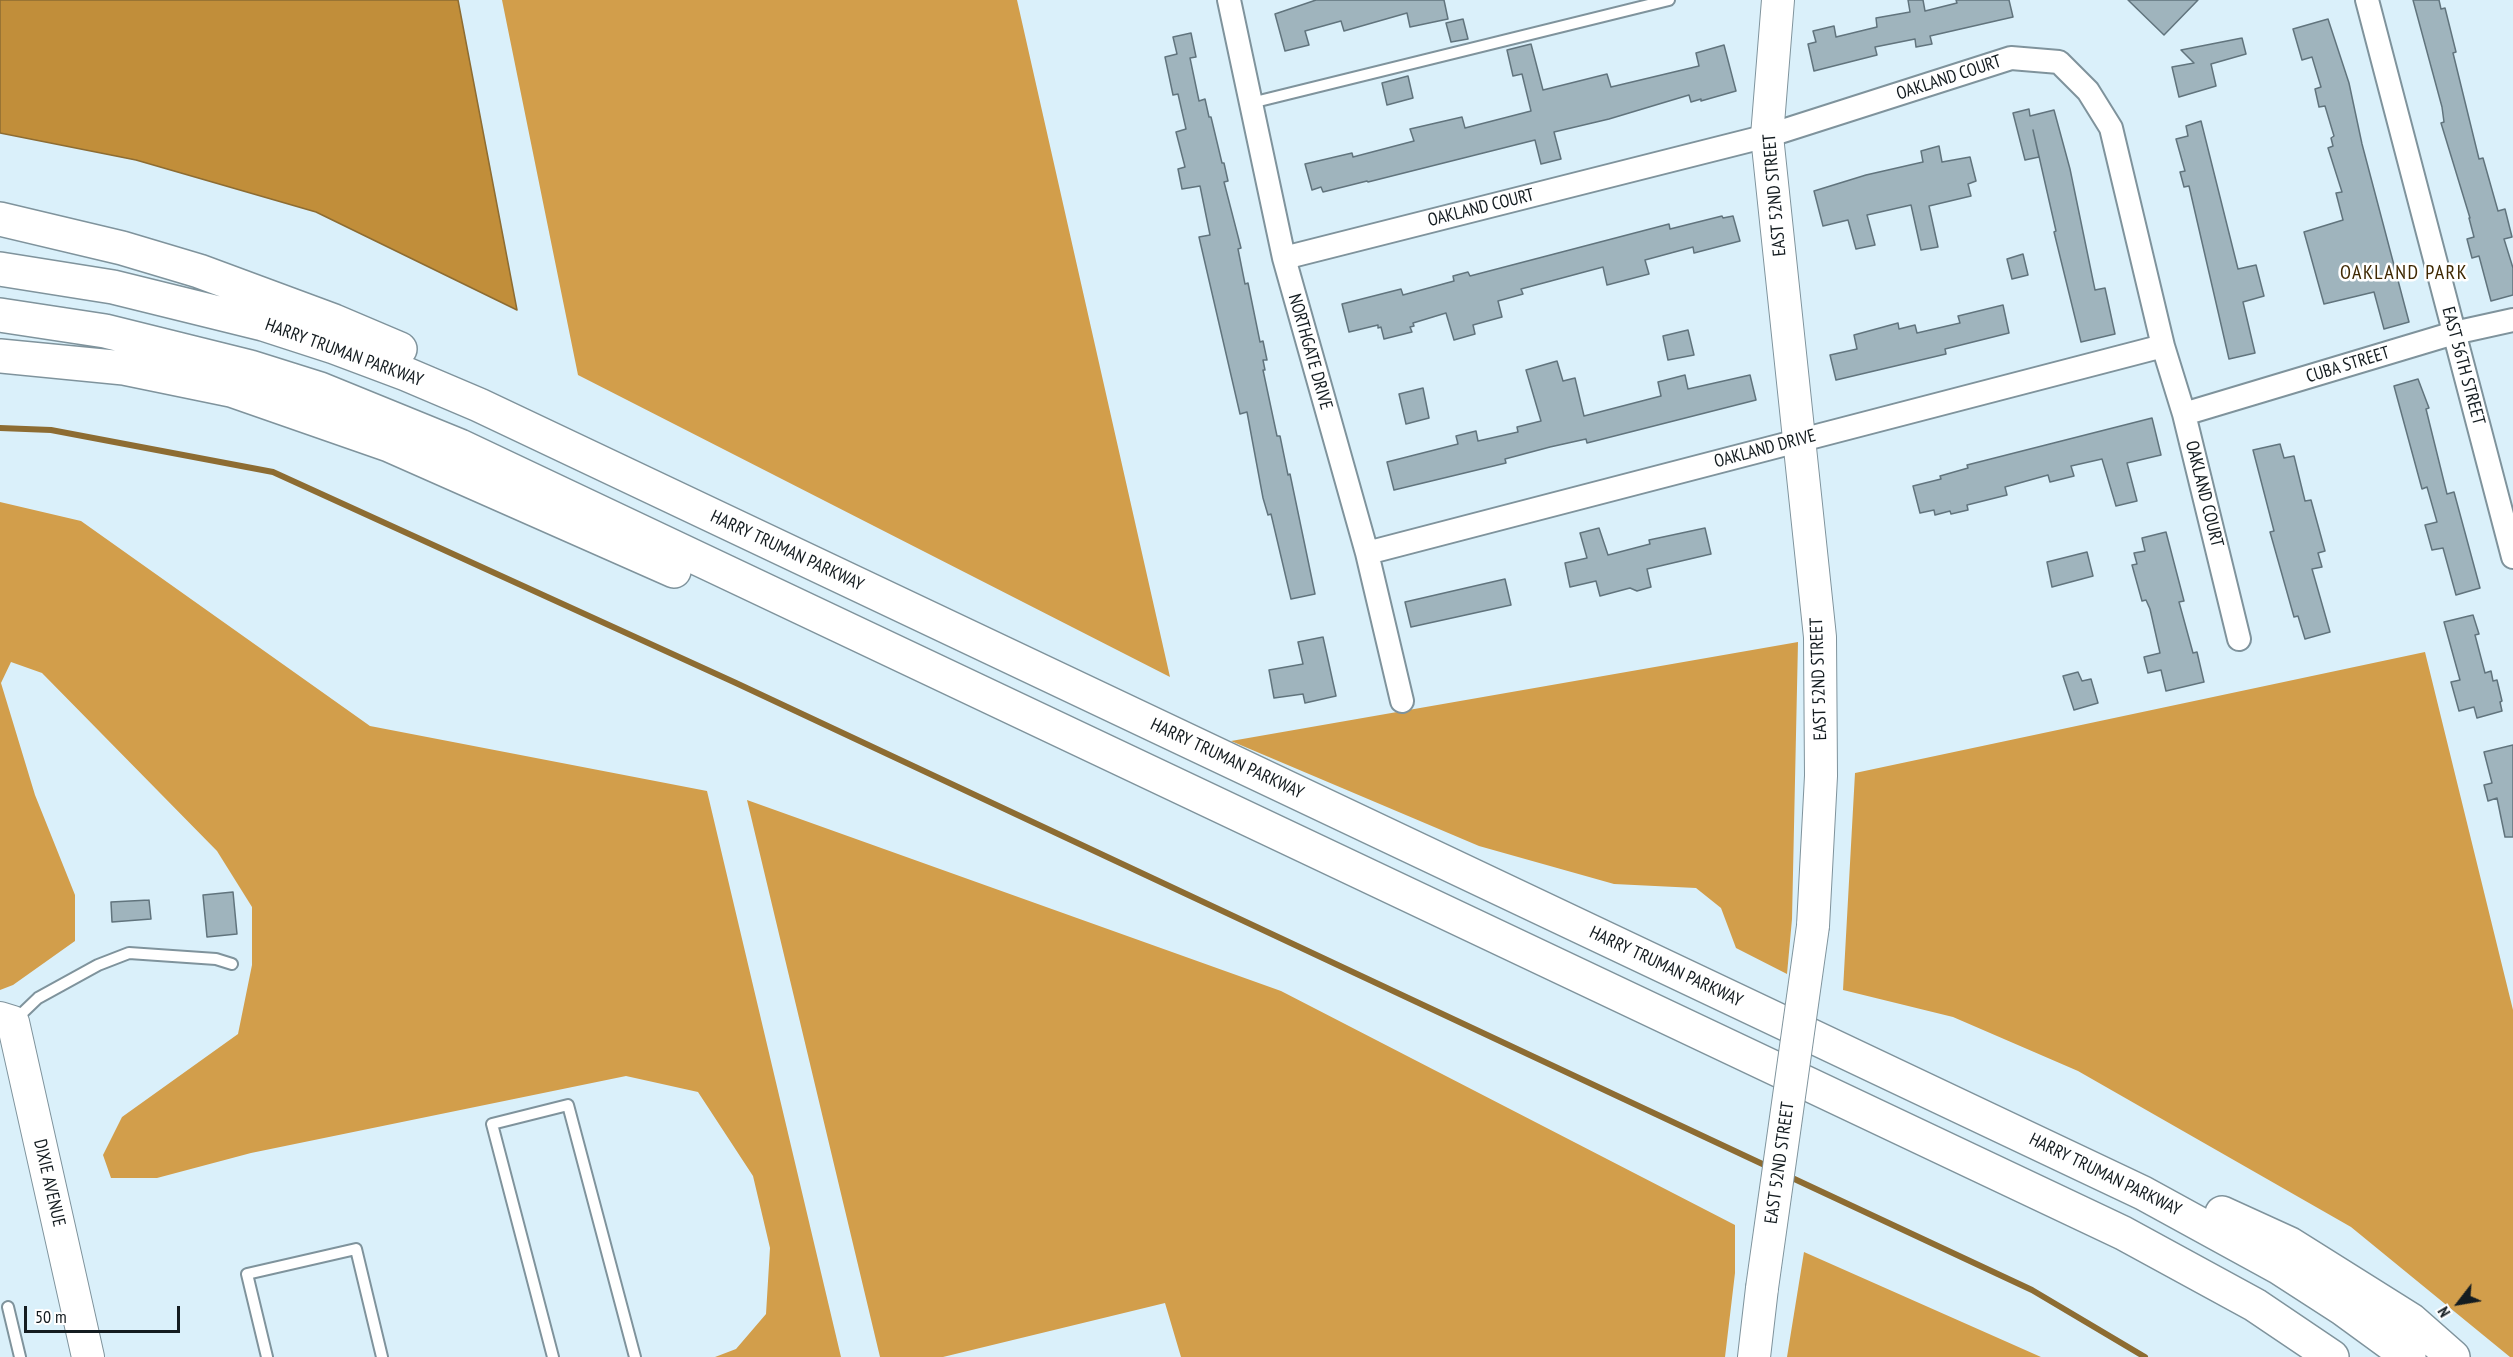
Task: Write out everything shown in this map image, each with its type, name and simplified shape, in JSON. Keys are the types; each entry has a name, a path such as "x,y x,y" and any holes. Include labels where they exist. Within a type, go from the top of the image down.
{"highway":[{"path":"0,219 122,248 199,271 334,321 398,348 625,474"},
{"name":"HARRY TRUMAN PARKWAY","path":"0,269 113,287 189,304 334,347 479,405 2066,1156 2211,1228 2278,1267 2343,1309 2409,1357"},
{"path":"0,315 105,331 178,348 300,383 390,416 471,451 2123,1233 2255,1305 2332,1357"},
{"path":"0,356 124,368 231,390 389,445 1330,857"},
{"path":"2066,1156 2181,1194 2290,1244 2411,1320 2453,1357"}],"main road":[{"name":"EAST 52ND STREET","path":"1754,1357 1813,926 1821,776 1820,638 1801,440 1767,136 1778,0"},
{"name":"DIXIE AVENUE","path":"7,1020 88,1357"}],"street":[{"name":"NORTHGATE DRIVE","path":"1229,0 1284,258 1367,553 1402,701"},
{"name":"EAST 56TH STREET","path":"2367,0 2513,557"},
{"name":"OAKLAND COURT","path":"1284,258 1767,136 2011,58 2060,62 2088,91 2111,128 2163,346 2184,414 2239,639"},
{"name":"CUBA STREET","path":"2184,414 2454,333 2513,320"},
{"name":"OAKLAND DRIVE","path":"1367,553 2163,346"}],"lane":[{"path":"1251,103 1669,0"},
{"path":"7,1020 38,998 98,965 129,953 216,959 232,964"},
{"path":"552,1357 492,1124 568,1105 635,1357"},
{"path":"267,1357 247,1274 356,1249 382,1357"},
{"path":"8,1307 20,1357"}],"shaded area":[{"path":"0,0 458,0 517,310 316,212 136,160 0,133"},
{"path":"502,0 1017,0 1170,677 578,375"},
{"path":"0,502 81,521 370,726 707,791 841,1357 715,1357 736,1349 766,1314 770,1248 753,1176 698,1092 626,1076 251,1153 157,1178 111,1178 103,1155 122,1117 238,1034 252,965 252,907 217,851 42,673 11,662 1,683 35,795 75,895 75,941 13,985 0,990"},
{"path":"1798,642 1792,919 1787,974 1736,948 1721,908 1696,888 1614,884 1479,846 1231,741"},
{"path":"2425,652 2513,1010 2513,1357 2510,1357 2351,1227 2078,1071 1953,1017 1843,990 1855,773"},
{"path":"747,800 1281,991 1735,1225 1735,1273 1725,1357 1181,1357 1165,1303 943,1357 880,1357"},
{"path":"1804,1252 2041,1357 1787,1357"}],"building":[{"path":"1316,0 1444,0 1448,19 1410,27 1407,13 1344,31 1341,21 1305,31 1309,45 1285,51 1275,14"},
{"path":"1908,0 1923,0 1925,11 1957,3 1956,0 2009,0 2013,17 1930,36 1932,44 1916,47 1915,39 1875,47 1877,55 1814,71 1808,44 1816,42 1813,31 1834,26 1836,37 1877,27 1876,18 1910,12"},
{"path":"2128,0 2198,0 2164,35"},
{"path":"2413,0 2439,0 2441,9 2445,8 2456,52 2453,53 2479,159 2483,158 2498,211 2505,209 2512,237 2504,239 2513,268 2513,295 2491,301 2479,256 2472,258 2467,239 2474,237 2470,218 2441,123 2444,122 2442,107"},
{"path":"1463,19 1468,39 1451,42 1446,23"},
{"path":"2328,19 2349,83 2362,144 2409,322 2384,329 2374,292 2324,304 2304,232 2343,220 2336,193 2342,192 2328,148 2333,146 2331,138 2334,136 2325,106 2319,107 2315,89 2321,87 2312,57 2302,60 2293,29"},
{"path":"1191,33 1196,57 1190,58 1199,101 1205,99 1222,163 1224,163 1228,181 1224,182 1241,248 1238,249 1245,284 1248,283 1260,342 1263,341 1267,360 1263,360 1265,370 1263,370 1277,436 1280,436 1288,475 1290,474 1315,594 1291,599 1271,514 1268,515 1263,498 1247,412 1240,414 1199,237 1210,235 1200,186 1182,189 1178,169 1185,167 1176,132 1186,129 1178,94 1173,95 1165,57 1177,54 1173,37"},
{"path":"2242,38 2246,54 2211,64 2216,86 2179,97 2172,67 2194,63 2181,50"},
{"path":"1531,44 1543,90 1607,74 1611,87 1699,66 1696,53 1724,45 1736,91 1691,102 1689,95 1609,119 1554,132 1561,159 1541,164 1535,140 1368,182 1323,192 1321,187 1312,190 1305,164 1352,153 1353,157 1414,141 1410,129 1462,117 1465,128 1531,111 1522,74 1513,76 1507,50"},
{"path":"1408,76 1413,98 1387,105 1382,83"},
{"path":"2029,109 2030,116 2054,110 2070,169 2095,290 2105,288 2115,334 2081,342 2054,232 2056,231 2033,130 2039,157 2025,160 2013,113"},
{"path":"2201,121 2238,269 2256,265 2264,296 2243,302 2255,353 2229,359 2189,186 2184,187 2180,172 2185,171 2176,139 2188,136 2186,126"},
{"path":"1939,146 1942,162 1970,157 1976,181 1968,184 1971,196 1929,206 1938,247 1921,250 1911,205 1867,215 1875,245 1856,249 1848,220 1823,226 1814,191 1866,175 1923,162 1921,151"},
{"path":"1722,216 1723,218 1733,216 1740,241 1694,253 1693,247 1645,260 1649,274 1607,285 1603,267 1521,289 1523,294 1498,301 1502,317 1473,325 1475,334 1454,340 1446,313 1413,323 1414,326 1410,327 1412,332 1384,339 1381,327 1378,328 1378,325 1349,332 1342,304 1401,289 1403,295 1454,281 1453,276 1468,272 1470,276 1669,224 1670,229"},
{"path":"2023,254 2028,275 2012,279 2007,259"},
{"path":"2003,305 2009,333 1945,349 1946,354 1836,380 1830,355 1857,349 1854,335 1898,323 1899,329 1915,325 1917,333 1960,323 1958,316"},
{"path":"1688,330 1694,355 1668,360 1663,336"},
{"path":"1557,361 1563,381 1575,378 1584,416 1661,396 1658,382 1685,375 1688,389 1750,375 1756,400 1587,443 1586,439 1550,447 1505,459 1506,463 1394,490 1387,462 1458,444 1456,436 1476,431 1478,441 1518,432 1517,427 1541,421 1526,370"},
{"path":"2418,379 2429,408 2426,409 2447,494 2454,492 2480,588 2456,595 2443,548 2432,550 2425,525 2437,522 2427,487 2422,489 2394,386"},
{"path":"1423,388 1429,418 1406,424 1399,394"},
{"path":"2152,418 2161,455 2127,463 2137,501 2116,506 2102,459 2071,466 2074,476 2050,482 2048,475 2005,487 2007,495 1967,505 1968,510 1935,515 1934,510 1920,513 1913,486 1941,479 1940,476 1968,468 1967,465"},
{"path":"2280,444 2284,458 2294,456 2305,501 2311,500 2325,551 2318,553 2322,567 2312,569 2330,632 2305,639 2298,616 2294,617 2270,532 2274,531 2253,450"},
{"path":"1599,528 1608,555 1650,544 1649,540 1705,528 1711,554 1647,569 1651,587 1637,591 1630,588 1600,596 1596,581 1570,587 1565,563 1587,558 1580,533"},
{"path":"2166,532 2184,601 2179,602 2193,653 2197,652 2204,682 2166,691 2161,670 2148,673 2144,657 2160,653 2150,609 2146,600 2142,601 2132,565 2137,564 2134,553 2145,551 2142,538"},
{"path":"2087,552 2093,576 2052,587 2047,562"},
{"path":"1505,579 1511,605 1411,627 1405,602"},
{"path":"2473,615 2479,634 2475,635 2485,673 2491,671 2493,681 2497,680 2502,701 2500,702 2502,711 2477,718 2474,707 2459,711 2451,682 2460,680 2444,622"},
{"path":"1323,637 1336,696 1305,703 1303,694 1274,698 1269,670 1303,664 1298,642"},
{"path":"2078,672 2082,681 2091,679 2098,703 2074,710 2063,676"},
{"path":"2513,745 2513,837 2505,837 2497,798 2488,801 2484,785 2492,783 2484,752"},
{"path":"233,892 237,934 207,937 203,895"},
{"path":"149,900 151,919 112,922 111,902"}],"waterway":[{"path":"0,428 51,430 273,472 736,683 1771,1168"},
{"path":"1788,1176 2032,1290 2145,1357"}],"district":[{"name":"OAKLAND PARK","path":"2404,273"}]}
